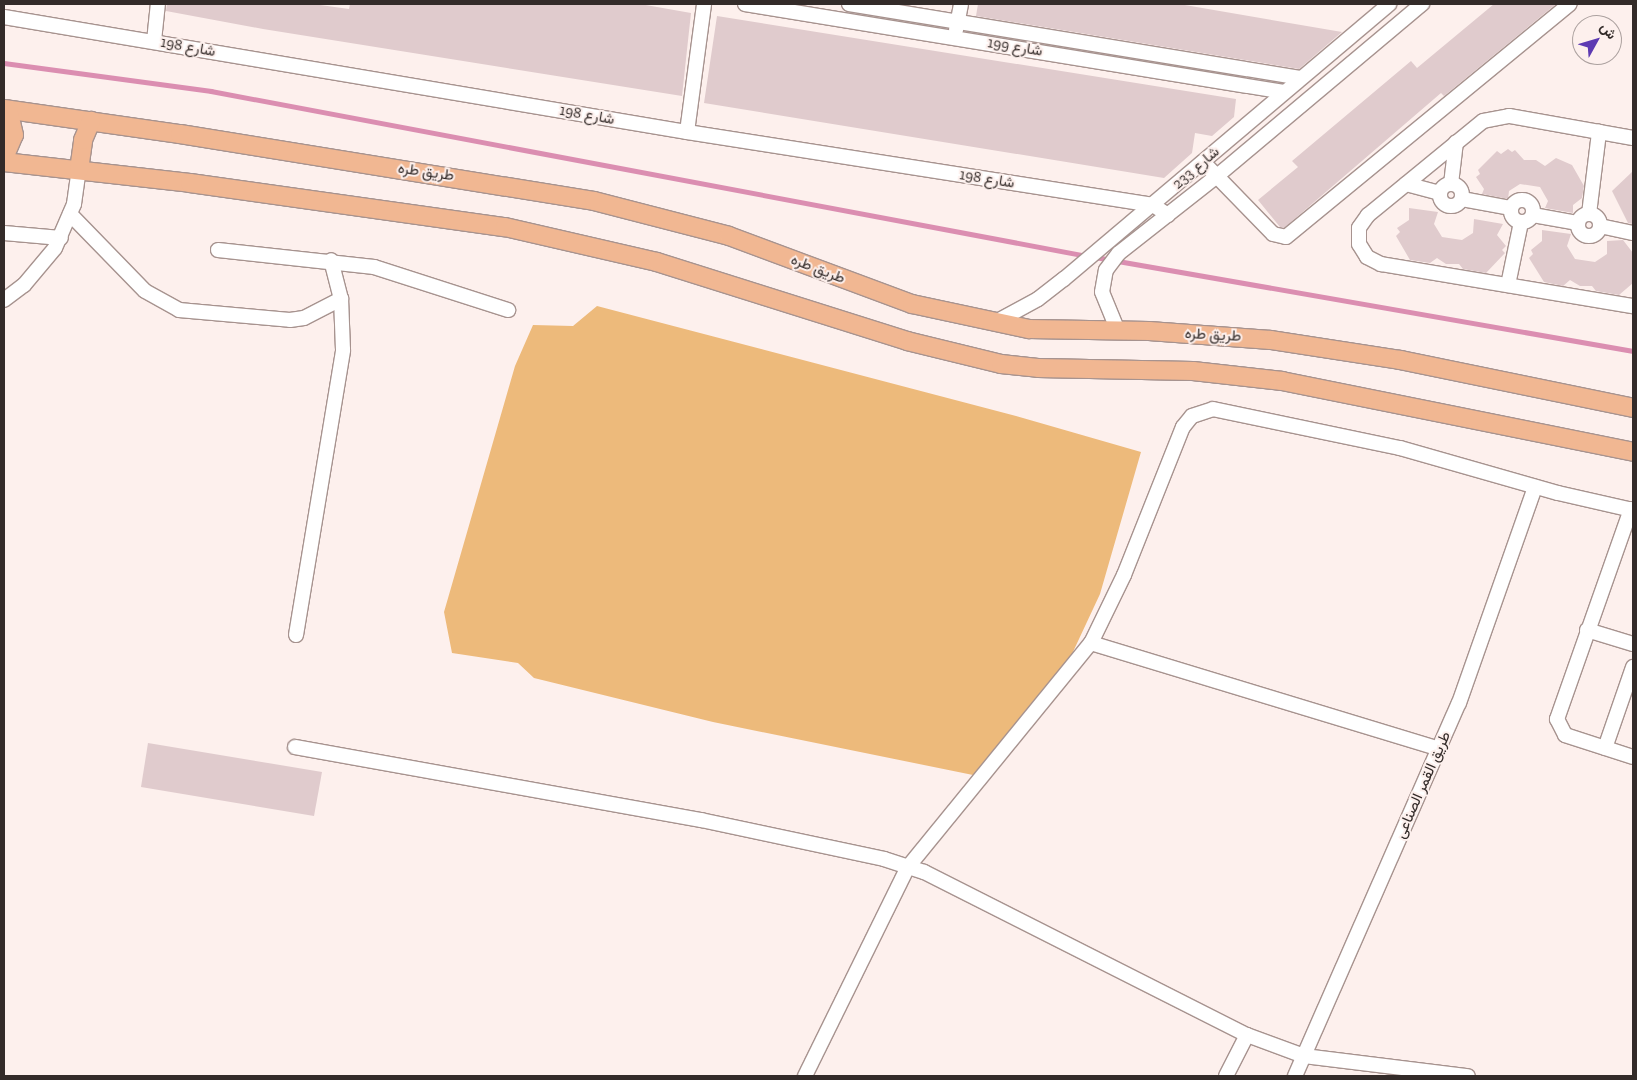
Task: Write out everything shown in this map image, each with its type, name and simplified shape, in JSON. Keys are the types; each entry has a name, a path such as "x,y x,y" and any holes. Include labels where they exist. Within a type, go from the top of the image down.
{"main road":[{"name":"طريق طره","path":"6,109 471,179 612,205 729,236 912,304 1029,329 1210,334 1298,343 1400,360 1633,408"},
{"path":"6,109 14,135 4,160 522,230 656,262 907,341 1001,364 1038,368 1156,369 1273,380 1368,396 1633,452"},
{"path":"79,170 83,140 91,121"}],"street":[{"path":"154,41 158,4"},
{"path":"687,132 704,4"},
{"name":"شارع 199","path":"745,4 1284,92"},
{"name":"شارع 199","path":"849,4 1300,78"},
{"path":"955,37 960,4"},
{"name":"شارع 233","path":"994,322 1051,289 1153,205 1389,4"},
{"name":"شارع 233","path":"1118,331 1102,292 1106,270 1119,253 1217,176 1422,4"},
{"path":"1203,162 1273,234 1282,237 1291,235 1570,4"},
{"name":"شارع 198","path":"4,16 687,132 1153,205 1168,215"},
{"path":"1633,138 1509,116 1496,117 1483,122 1456,142 1368,216 1359,228 1359,244 1367,257 1381,264 1633,306"},
{"path":"1589,214 1599,132"},
{"path":"1440,193 1451,184 1456,142"},
{"path":"4,300 41,268 60,238 70,214 79,170"},
{"path":"1406,184 1440,193"},
{"path":"1451,184 1460,189 1462,199"},
{"path":"1440,193 1443,204 1450,207 1462,199 1511,208"},
{"path":"1508,286 1531,204 1526,200 1518,200 1511,208"},
{"path":"1511,208 1514,219 1527,218 1578,223"},
{"path":"70,214 145,291 179,310 290,320 304,318 341,299"},
{"path":"1589,214 1596,216 1600,226 1598,233 1588,237 1581,234 1578,223 1582,216 1589,214"},
{"path":"1600,226 1633,233"},
{"path":"4,233 60,238"},
{"path":"218,250 331,260 396,272 508,310"},
{"path":"296,635 343,350 341,299 331,260"},
{"path":"805,1076 908,866 1090,643 1124,575 1184,427 1199,412 1213,409 1400,448 1535,487 1632,509 1587,630 1559,712 1558,725 1565,735 1633,757"},
{"name":"طريق القمر الصناعى","path":"1296,1076 1459,703 1535,487"},
{"path":"1587,630 1633,644"},
{"path":"1090,643 1439,749"},
{"path":"1605,748 1630,690 1633,667"},
{"path":"295,747 702,820 908,866 1246,1035 1304,1056 1468,1076"},
{"path":"1226,1076 1246,1035"}],"shaded area":[{"path":"597,306 1016,416 1141,452 1100,594 1065,669 973,775 713,722 534,678 518,663 452,653 444,612 515,366 533,325 573,326"}],"building":[{"path":"167,4 313,4 349,9 350,4 640,4 691,13 682,96 263,29 166,11"},
{"path":"978,4 1179,4 1342,32 1299,69 976,16"},
{"path":"1494,4 1556,4 1444,96 1441,93 1284,228 1280,227 1258,200 1298,167 1292,161 1411,61 1417,68"},
{"path":"717,16 1236,99 1234,117 1212,136 1195,133 1192,153 1164,178 704,103"},
{"path":"1508,149 1512,152 1515,150 1524,160 1536,160 1545,166 1556,158 1572,165 1584,186 1582,198 1573,205 1573,213 1545,208 1548,201 1540,187 1520,184 1509,191 1508,199 1482,194 1484,189 1476,177 1480,174 1478,170 1497,151 1501,154"},
{"path":"1633,171 1633,224 1628,223 1612,191"},
{"path":"1409,208 1438,212 1434,224 1442,237 1462,240 1473,233 1474,219 1503,224 1497,235 1506,246 1502,250 1505,253 1486,273 1463,269 1459,264 1446,264 1437,258 1430,263 1410,260 1396,236 1400,232 1397,228 1409,220"},
{"path":"1542,230 1571,234 1567,246 1575,259 1595,262 1607,254 1607,241 1623,240 1633,253 1633,283 1619,295 1596,291 1592,286 1580,286 1570,280 1563,286 1544,282 1529,258 1533,254 1531,250 1542,241"},
{"path":"148,743 322,772 314,816 141,787"}],"waterway":[{"path":"4,63 211,91 1088,256"},
{"path":"1095,257 1633,351"}]}
